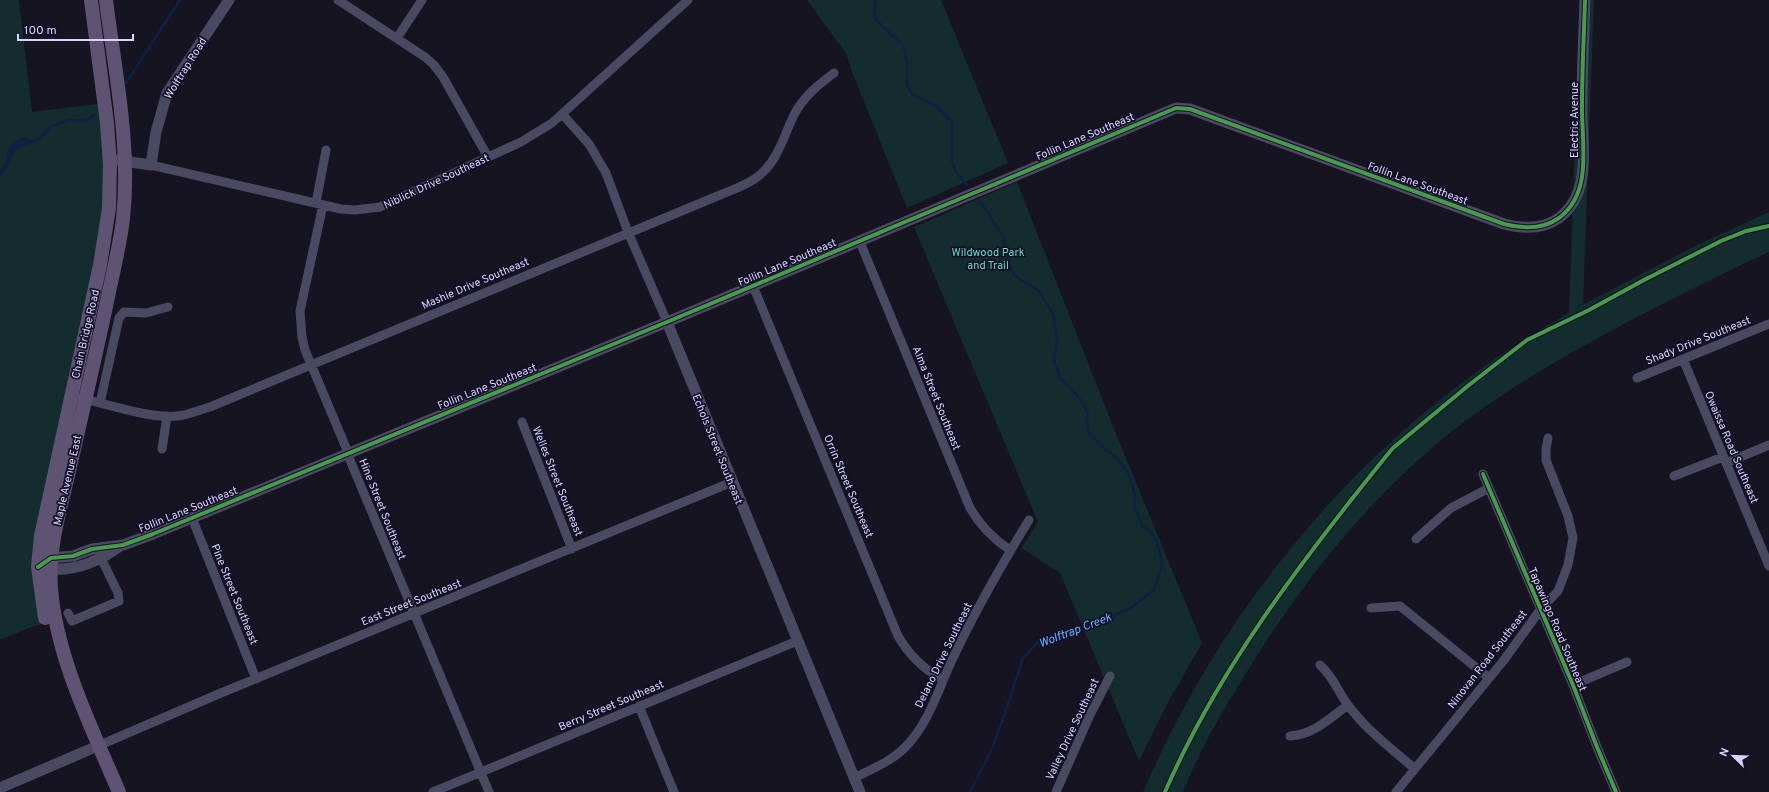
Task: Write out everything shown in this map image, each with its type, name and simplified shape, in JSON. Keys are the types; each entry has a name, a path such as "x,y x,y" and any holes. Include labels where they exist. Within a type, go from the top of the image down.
{"main road":[{"name":"Chain Bridge Road","path":"47,565 45,514 106,234 109,208 110,160 107,123 91,0"},
{"path":"106,0 122,121 124,160"},
{"name":"Maple Avenue East","path":"119,792 65,662 52,607 47,565 86,399 119,244 123,219 124,160"}],"street":[{"name":"Wolftrap Road","path":"151,165 158,124 168,93 229,0"},
{"path":"338,0 397,38 434,65 443,77 488,157"},
{"path":"397,38 422,0"},
{"name":"Niblick Drive Southeast","path":"110,160 124,160 151,165 319,204 355,210 380,207 488,157 545,128 563,114 688,0"},
{"name":"Electric Avenue","path":"1547,225 1557,220 1569,209 1575,201 1581,184 1583,155 1582,103 1585,0"},
{"name":"Mashie Drive Southeast","path":"71,396 167,416 191,413 210,407 727,191 760,175 774,159 794,115 802,102 813,90 834,73"},
{"name":"Follin Lane Southeast","path":"47,565 74,568 101,558 123,545 192,518 754,286 1176,108 1183,108 1504,224 1528,228 1547,225"},
{"name":"Echols Street Southeast","path":"563,114 577,129 597,156 606,173 628,232 667,322 860,792"},
{"name":"Hine Street Southeast","path":"326,150 319,204 300,311 302,337 386,548 415,613 489,792"},
{"name":"Alma Street Southeast","path":"860,242 970,508 977,521 990,536 1010,550"},
{"name":"Orrin Street Southeast","path":"754,286 898,636 914,660 929,673 943,680"},
{"path":"100,403 119,318 124,312 146,313 168,307"},
{"name":"Shady Drive Southeast","path":"1637,378 1769,324"},
{"name":"Owaissa Road Southeast","path":"1683,360 1769,566"},
{"path":"162,448 167,416"},
{"name":"Welles Street Southeast","path":"522,422 572,549"},
{"name":"Ninovan Road Southeast","path":"1396,792 1515,646 1540,610 1558,591 1568,565 1572,538 1568,516 1546,460 1548,438"},
{"path":"1674,476 1769,445"},
{"name":"Tapawingo Road Southeast","path":"1483,474 1573,685 1616,792"},
{"name":"East Street Southeast","path":"100,745 732,482"},
{"path":"1416,539 1451,508 1488,488"},
{"name":"Pine Street Southeast","path":"192,518 256,679"},
{"name":"Delano Drive Southeast","path":"854,778 888,761 910,743 924,721 965,633 1010,550 1029,520"},
{"name":"Follin Lane Southeast","path":"47,565 92,550 123,545"},
{"path":"68,613 72,621 119,601 118,592 101,558"},
{"path":"1371,608 1400,606 1488,678"},
{"name":"Berry Street Southeast","path":"433,792 797,641"},
{"path":"1573,685 1627,662"},
{"path":"1320,665 1330,675 1348,705 1358,717 1414,769"},
{"name":"Valley Drive Southeast","path":"1056,792 1090,714 1110,676"},
{"path":"1290,736 1299,736 1312,731 1348,705"},
{"path":"639,706 674,792"},
{"path":"0,788 100,745"}],"green space":[{"path":"0,0 19,0 32,112 105,103 110,185 45,514 47,623 34,626 0,640"},
{"path":"807,0 941,0 1008,163 907,208 845,52"},
{"path":"1580,0 1594,0 1583,304 1571,311 1695,246 1769,212 1769,252 1649,311 1559,360 1485,407 1432,448 1407,470 1361,517 1319,567 1280,620 1209,736 1183,792 1143,792 1178,718 1219,648 1265,580 1317,517 1373,458 1434,404 1500,356 1569,313"},
{"name":"Wildwood Park and Trail","path":"1017,182 1114,429 1202,643 1166,706 1139,761 1060,573 1021,548 1038,522 914,227"}],"water":[{"path":"23,137 30,139 34,143 25,145 16,151 9,165 0,176 0,169 5,163 10,147"}],"waterway":[{"path":"126,83 180,0"},
{"name":"Wolftrap Creek","path":"875,0 874,12 877,21 903,45 907,63 907,85 913,95 937,106 952,121 952,163 957,173 967,185"},
{"path":"32,143 50,127 69,120 85,121 94,115"},
{"name":"Wolftrap Creek","path":"970,792 991,751 1023,658 1038,642 1060,634 1081,630 1132,607 1154,590 1162,564 1159,549 1152,533 1142,525 1135,508 1135,494 1129,474 1118,459 1106,450 1089,433 1087,423 1088,412 1077,395 1060,378 1054,360 1057,339 1053,314 1040,292 1015,276 1007,261 1004,238 980,202"}],"cycle path":[{"path":"38,567 51,558 73,556 92,549 123,545 153,534 667,322 1176,108 1190,109 1504,224 1518,227 1546,225 1559,218 1570,207 1577,194 1581,180 1584,149 1582,91 1585,0"},
{"path":"1165,792 1186,747 1235,660 1321,538 1393,448 1469,385 1527,340 1589,310 1721,241 1746,231 1769,226"},
{"path":"1483,474 1573,685 1616,792"}]}
